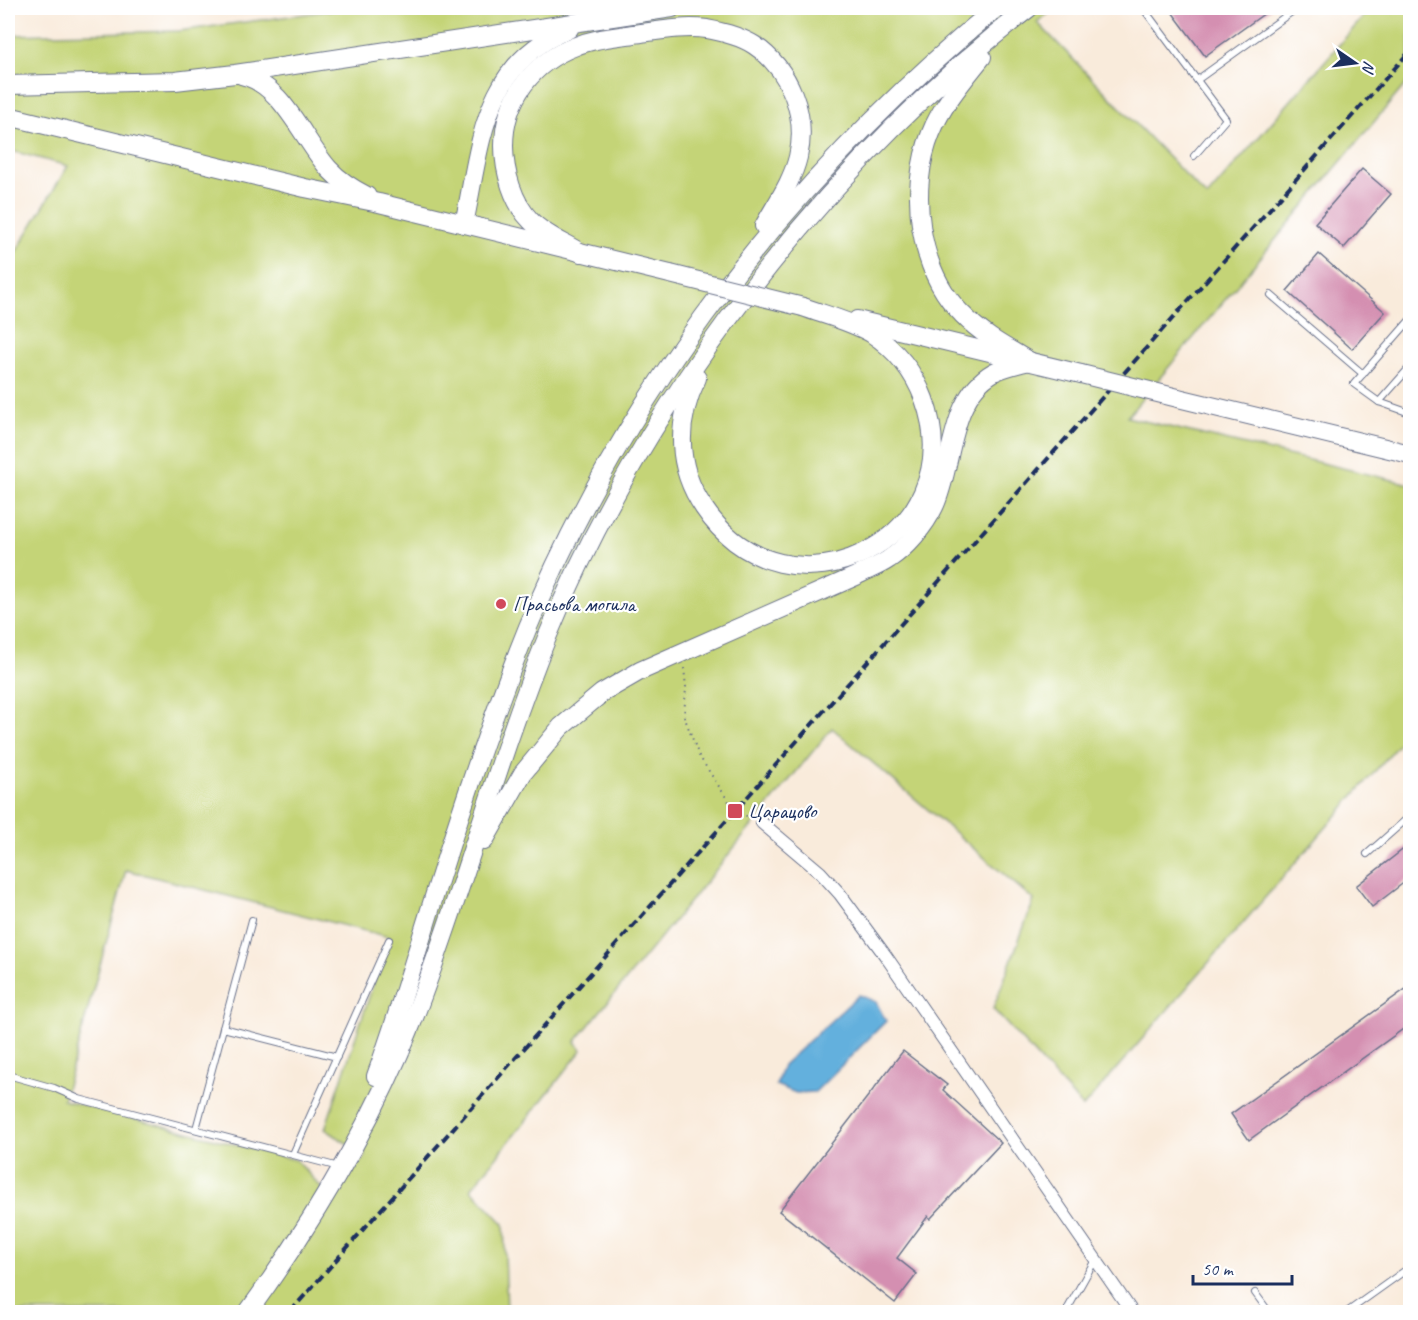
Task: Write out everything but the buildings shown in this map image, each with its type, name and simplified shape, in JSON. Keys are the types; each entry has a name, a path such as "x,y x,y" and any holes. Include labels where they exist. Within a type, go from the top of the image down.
{"main road":[{"path":"8,85 132,82 235,74 672,8"},
{"path":"342,1168 399,1014 438,882 499,705 529,626 565,546 611,459 699,321 818,174 874,116 941,53 996,8"},
{"path":"248,1312 302,1235 342,1168 384,1085 411,1024 460,888 519,711 549,634 584,555 630,469 673,399 719,331 828,198 890,130 954,70 1022,13"},
{"path":"1022,13 946,103 930,134 922,163 918,197 921,234 931,263 944,289 960,312 981,332 1029,361"},
{"path":"464,224 482,138 500,85 515,64 535,46 556,34 592,19"},
{"path":"581,253 531,221 519,202 509,181 504,155 504,132 510,107 522,86 538,68 577,45 597,39 677,28 705,29 730,34 754,45 773,61 788,82 799,109 801,133 798,157 790,179 740,268"},
{"path":"235,74 256,79 272,91 330,169 348,186 379,203"},
{"path":"8,116 293,186 379,203 1410,454"},
{"path":"719,331 690,393 682,420 682,444 687,470 697,498 712,520 731,539 755,555 780,563 805,567 854,558 875,548 895,532 912,512 924,490 930,468 933,442 930,416 921,390 908,368 891,348 870,333 803,307"},
{"path":"460,888 494,822 523,773 561,727 602,693 640,671 890,559 916,534 933,509 943,485 960,415 968,397 981,381 996,371 1029,361"}],"street":[{"path":"762,823 819,872 840,894 885,955 1132,1312"}],"lane":[{"path":"1143,8 1226,119 1194,156"},
{"path":"1197,80 1297,8"},
{"path":"1271,295 1363,374"},
{"path":"1410,320 1354,384 1379,402 1410,413"},
{"path":"1379,402 1410,367"},
{"path":"1367,854 1410,816"},
{"path":"196,1129 252,920"},
{"path":"293,1154 388,940"},
{"path":"223,1028 337,1057"},
{"path":"8,1075 54,1088 79,1099 342,1168"},
{"path":"1071,1312 1068,1308 1095,1259"},
{"path":"1347,1312 1410,1267"},
{"path":"1255,1293 1269,1312"}],"path":[{"path":"682,652 686,687 684,716 699,756 735,811 762,823"}],"green space":[{"path":"349,8 1056,8 1037,22 1207,197 1371,8 1410,8 1410,79 1127,417 1410,484 1410,731 1083,1107 993,1009 1034,900 832,728 575,1042 582,1050 471,1189 504,1224 507,1312 8,1312 8,265 68,166 8,150 8,35 179,31","holes":["126,870 389,937 325,1129 366,1156 330,1197 296,1160 63,1100"]}],"water":[{"path":"859,995 876,1002 886,1021 815,1092 796,1093 776,1085 783,1065"}],"railway":[{"path":"290,1312 1410,51"}],"place":[{"name":"Прасьова могила","path":"501,604"},
{"name":"Царацово","path":"735,811"}]}
